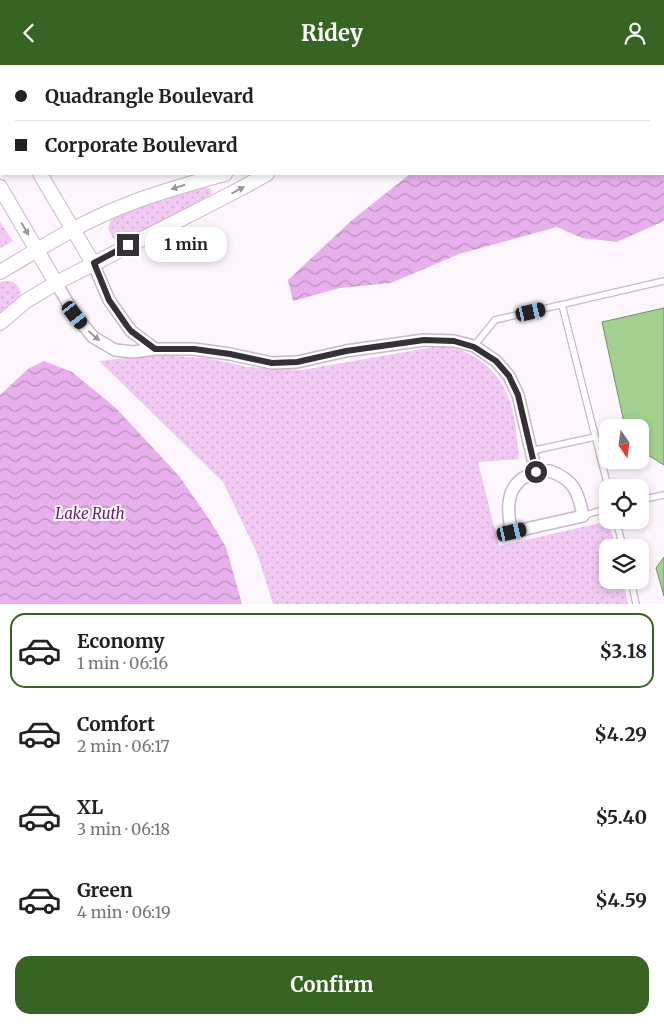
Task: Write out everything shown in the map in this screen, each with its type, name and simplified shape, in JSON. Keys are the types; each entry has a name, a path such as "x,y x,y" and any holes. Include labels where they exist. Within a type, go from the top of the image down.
{"street":[{"path":"41,175 94,263 109,300 131,331 155,349"},
{"path":"0,272 74,229 127,204 222,175"},
{"path":"0,323 26,301 56,283 265,175"},
{"path":"0,187 75,315 93,337 115,350 133,352 155,349 194,349 272,363 297,362 346,351 424,340 454,341 474,347 496,361 509,376 518,395 536,472"},
{"path":"550,471 563,476 574,486 579,497 583,515 512,532 508,515 508,501 513,488 523,478 536,472 550,471"}],"lane":[{"path":"474,347 495,320 664,281"},
{"path":"562,305 606,479"},
{"path":"531,451 595,437"},
{"path":"649,498 664,495"},
{"path":"583,515 599,511"},
{"path":"633,589 636,604"}],"green space":[{"path":"203,188 210,188 212,194 120,242 113,238 108,228 112,218 119,214"},
{"path":"0,222 13,241 0,248"},
{"path":"0,282 14,283 21,292 18,301 0,314"},
{"path":"439,346 462,351 484,363 495,374 509,399 516,428 519,459 478,462 499,546 599,523 599,529 611,529 613,539 599,539 599,589 625,589 628,604 273,604 257,553 223,482 99,361 154,355 208,358 247,367 302,370"}],"water":[{"path":"409,175 664,175 664,221 617,242 582,238 557,227 459,254 391,283 340,288 293,301 288,280 351,221"},
{"name":"Lake Ruth","path":"44,361 72,372 116,408 179,476 226,547 242,604 0,604 0,395 28,369"}],"building":[{"path":"664,308 664,465 649,456 649,419 623,419 602,322"},
{"path":"664,557 664,596 656,568"}],"route":[{"path":"128,245 94,263 109,300 127,326 155,349 194,349 272,363 297,362 346,351 424,340 454,341 474,347 496,361 509,376 518,395 536,472"}]}
